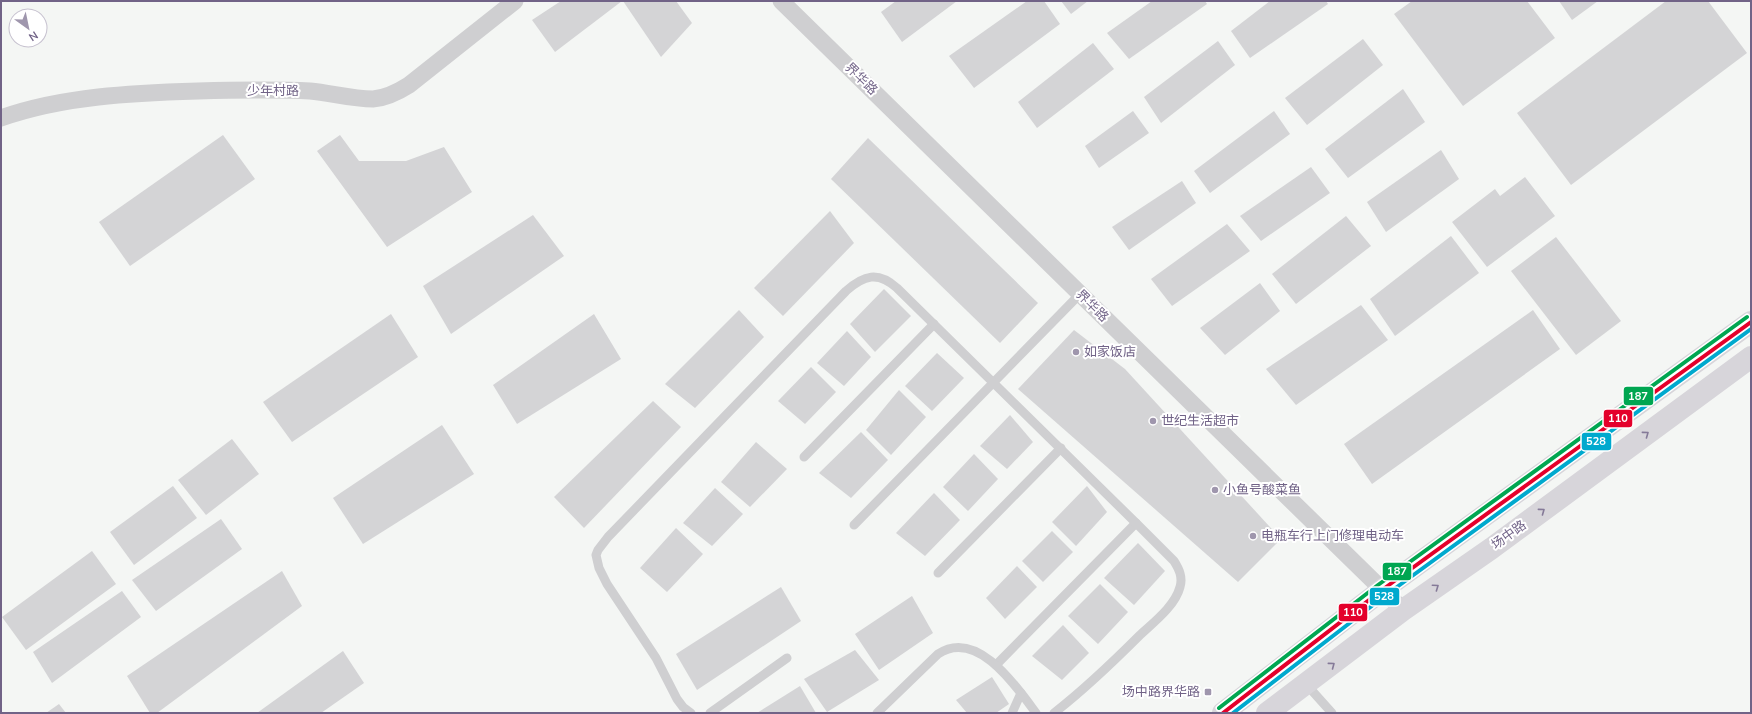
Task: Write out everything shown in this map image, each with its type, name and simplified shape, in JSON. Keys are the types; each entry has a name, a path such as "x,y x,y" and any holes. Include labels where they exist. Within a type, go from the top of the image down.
{"main road":[{"path":"1223,713 1382,590 1751,322"},
{"name":"场中路","path":"1267,713 1403,610 1492,548 1751,357"}],"street":[{"name":"少年村路","path":"1,118 36,108 67,102 154,93 199,91 310,91 373,99 387,97 409,85 515,1"},
{"name":"界华路","path":"781,1 1403,610"}],"lane":[{"path":"691,713 680,703 646,642 607,584 597,562 598,550 619,525 852,286 872,276 886,279 897,288 1174,561 1181,574 1182,581 1180,588 1167,609 1088,686 1054,713"},
{"path":"854,525 1080,294"},
{"path":"804,457 934,324"},
{"path":"938,573 1061,448"},
{"path":"996,665 1136,523"},
{"path":"877,713 927,663 943,651 955,648 972,650 996,665 1036,713"},
{"path":"710,713 787,658"},
{"path":"1306,684 1332,713"},
{"path":"1012,713 1020,693"}],"building":[{"path":"561,1 622,1 555,52 532,20"},
{"path":"623,1 676,1 692,23 661,57"},
{"path":"896,1 957,1 902,42 881,12"},
{"path":"1027,1 1044,1 1060,24 974,88 949,56"},
{"path":"1061,1 1088,1 1071,14"},
{"path":"1152,1 1205,1 1207,4 1129,59 1107,33"},
{"path":"1270,1 1326,1 1328,4 1250,58 1231,31"},
{"path":"1412,1 1527,1 1555,38 1463,106 1394,14"},
{"path":"1559,1 1598,1 1572,20"},
{"path":"1666,1 1708,1 1747,53 1571,185 1517,113"},
{"path":"1363,39 1383,65 1307,125 1285,98"},
{"path":"1218,41 1235,65 1161,123 1144,97"},
{"path":"1093,43 1114,69 1037,128 1018,102"},
{"path":"1403,89 1425,122 1348,178 1325,149"},
{"path":"1133,111 1149,133 1099,168 1085,146"},
{"path":"1274,111 1290,134 1210,193 1194,171"},
{"path":"223,135 255,179 130,266 99,222"},
{"path":"340,135 359,161 406,161 444,147 472,192 387,247 317,151"},
{"path":"868,138 1038,303 1000,343 831,179"},
{"path":"1441,150 1459,179 1386,232 1367,202"},
{"path":"1311,167 1330,193 1261,241 1240,216"},
{"path":"1525,177 1555,216 1487,267 1452,222 1495,189 1500,196"},
{"path":"1182,181 1196,203 1129,250 1112,227"},
{"path":"830,211 854,243 783,316 754,288"},
{"path":"533,215 564,256 451,334 423,286"},
{"path":"1346,216 1371,246 1296,304 1272,274"},
{"path":"1227,224 1250,251 1172,306 1151,279"},
{"path":"1451,236 1479,273 1395,336 1370,299"},
{"path":"1556,237 1621,321 1576,355 1511,271"},
{"path":"1260,283 1280,311 1225,355 1200,328"},
{"path":"884,289 911,316 875,352 850,324"},
{"path":"1361,305 1388,340 1296,405 1266,369"},
{"path":"739,310 764,337 695,408 665,384"},
{"path":"1533,310 1560,349 1372,484 1344,444"},
{"path":"391,314 418,357 292,442 263,402"},
{"path":"594,314 621,359 517,424 493,385"},
{"path":"1074,330 1125,369 1281,539 1238,582 1018,389"},
{"path":"847,331 871,357 844,386 817,363"},
{"path":"937,353 964,378 932,411 905,386"},
{"path":"811,367 836,392 805,424 778,401"},
{"path":"899,390 926,417 891,455 866,430"},
{"path":"653,401 681,427 584,528 554,497"},
{"path":"1010,415 1033,442 1007,469 980,446"},
{"path":"442,425 474,474 363,544 333,498"},
{"path":"861,432 888,460 851,498 819,473"},
{"path":"232,439 259,474 206,515 178,480"},
{"path":"756,442 787,469 750,507 721,482"},
{"path":"974,454 998,479 968,511 943,487"},
{"path":"173,486 197,518 134,565 110,532"},
{"path":"1087,486 1107,512 1076,546 1052,522"},
{"path":"715,488 743,514 712,546 683,523"},
{"path":"934,493 960,520 925,556 896,533"},
{"path":"221,519 242,549 156,611 132,580"},
{"path":"676,528 703,554 667,592 640,568"},
{"path":"1052,531 1073,552 1043,582 1022,561"},
{"path":"1138,543 1165,571 1134,605 1104,578"},
{"path":"92,551 116,584 26,650 2,617"},
{"path":"1017,566 1037,587 1005,619 986,598"},
{"path":"282,571 302,606 157,713 150,713 127,676"},
{"path":"1100,584 1128,612 1098,644 1068,616"},
{"path":"781,587 801,621 697,690 676,654"},
{"path":"122,591 141,617 52,683 33,652"},
{"path":"912,596 933,633 879,670 855,634"},
{"path":"1063,625 1089,653 1062,680 1032,656"},
{"path":"855,650 879,680 827,712 804,679"},
{"path":"343,651 364,683 321,713 257,713"},
{"path":"992,677 1009,704 996,713 967,713 956,700"},
{"path":"800,686 816,713 757,713"},
{"path":"59,704 66,713 46,713"}],"transit line":[{"name":"187","path":"1219,708 1378,585 1747,317"},
{"name":"110","path":"1223,713 1382,590 1751,322"},
{"name":"528","path":"1233,713 1386,595 1751,329"}],"place":[{"name":"如家饭店","path":"1076,352"},
{"name":"世纪生活超市","path":"1153,421"},
{"name":"小鱼号酸菜鱼","path":"1215,490"},
{"name":"电瓶车行上门修理电动车","path":"1253,536"},
{"name":"场中路界华路","path":"1208,692"}]}
